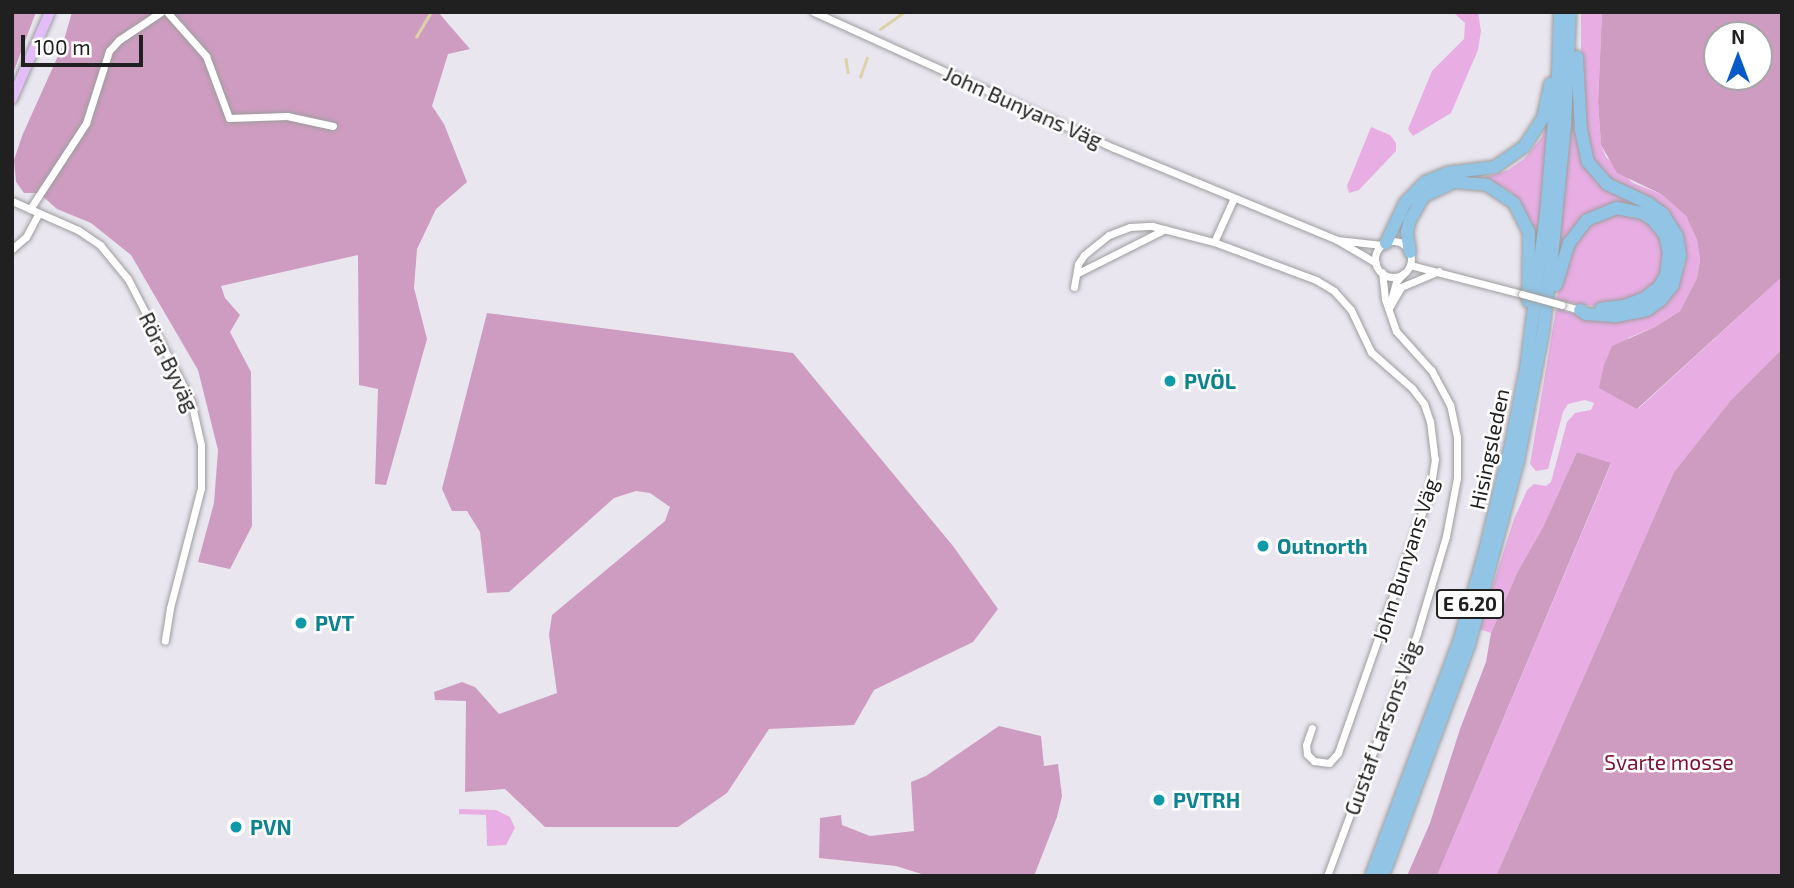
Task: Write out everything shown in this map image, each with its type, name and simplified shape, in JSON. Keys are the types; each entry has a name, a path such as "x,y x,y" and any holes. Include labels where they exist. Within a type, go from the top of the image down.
{"highway":[{"name":"Hisingsleden","path":"1371,876 1466,619 1500,494 1523,386 1546,215 1560,12"},
{"name":"Hisingsleden","path":"1383,876 1451,695 1479,611 1518,461 1543,332 1562,162 1570,12"},
{"path":"1577,12 1578,107 1583,149 1588,162 1607,184 1663,214 1677,236 1680,256 1673,285 1661,300 1647,310 1615,316 1586,314 1580,310"},
{"path":"1384,244 1405,203 1425,183 1447,173 1495,167 1510,159 1530,140 1546,108 1553,45 1560,38"},
{"path":"1410,258 1407,232 1415,207 1424,196 1437,188 1454,182 1479,182 1494,188 1514,203 1523,217 1531,244 1527,320 1518,373 1523,386"},
{"path":"1543,332 1551,319 1564,254 1580,227 1597,214 1616,208 1635,210 1650,217 1660,228 1669,248 1668,269 1661,284 1649,296 1632,304 1580,310"}],"street":[{"path":"12,99 50,12"},
{"path":"12,249 26,237 34,211 86,123 109,51 130,32 161,12"},
{"path":"167,12 206,56 229,118 287,116 333,126"},
{"name":"John Bunyans Väg","path":"814,12 944,73 1337,240 1376,263"},
{"path":"1214,243 1234,198"},
{"name":"Röra Byväg","path":"12,201 90,237 116,262 181,377 196,414 202,456 201,488 170,608 165,641"},
{"name":"John Bunyans Väg","path":"1074,287 1078,264 1084,255 1109,235 1130,227 1165,229 1214,243 1316,280 1334,291 1351,310 1371,352 1412,388 1424,404 1430,421 1435,459 1430,490 1338,753 1329,763 1314,761 1307,754 1306,745 1311,728"},
{"path":"1078,273 1165,229"},
{"name":"John Bunyans Väg","path":"1337,240 1384,244"},
{"path":"1403,273 1392,276 1382,272 1376,263 1377,251 1384,244 1399,242 1410,258 1439,271 1580,310"},
{"path":"1389,308 1392,291 1410,258"},
{"path":"1389,308 1401,287 1439,271"},
{"name":"Gustaf Larsons Väg","path":"1326,876 1417,634 1447,536 1457,478 1457,437 1450,405 1431,370 1396,331 1382,272"}],"shaded area":[{"path":"1453,12 1478,12 1481,31 1478,50 1451,113 1413,136 1408,129 1432,71 1464,39 1465,23"},
{"path":"1581,12 1602,12 1598,102 1601,145 1606,157 1633,183 1661,194 1686,216 1697,240 1700,259 1697,278 1680,311 1655,327 1628,338 1638,409 1782,277 1782,349 1731,400 1674,472 1496,876 1437,876 1611,464 1577,452 1543,527 1517,573 1491,633 1479,629 1514,519 1527,490 1534,484 1546,486 1551,482 1567,422 1575,413 1591,410 1594,403 1585,400 1568,404 1563,412 1548,469 1536,471 1530,464 1556,309 1595,319 1636,319 1650,314 1673,294 1685,265 1680,231 1669,213 1604,175 1587,150 1581,82"},
{"path":"1573,95 1582,158 1644,205 1640,208 1610,205 1557,258"},
{"path":"1549,116 1548,156 1535,255 1524,208 1512,193 1485,177 1508,170 1524,159 1542,137"},
{"path":"1371,127 1390,135 1396,143 1396,151 1359,190 1349,193 1347,186"},
{"path":"1613,212 1649,220 1662,236 1666,260 1658,282 1640,296 1604,306 1579,305 1556,299 1572,247 1591,221"},
{"path":"459,809 496,810 510,817 515,828 506,845 487,846 486,815 459,814"}],"green space":[{"path":"12,12 36,12 12,76"},
{"path":"72,12 438,12 470,49 448,54 432,106 444,124 467,182 436,209 417,249 414,288 427,339 386,485 375,484 378,389 359,385 358,255 221,286 225,298 240,315 230,332 251,372 252,526 230,569 198,562 214,503 218,450 198,370 131,255 91,223 57,209 39,193 24,193 16,182 14,160 62,47"},
{"path":"1602,12 1782,12 1782,277 1637,409 1599,388 1604,365 1612,346 1655,327 1680,311 1697,278 1700,259 1697,240 1686,216 1661,194 1617,173 1601,145 1598,102"},
{"path":"487,313 793,353 953,546 998,609 973,642 874,690 854,725 769,729 727,793 678,827 545,827 505,789 465,792 466,701 435,700 434,692 462,682 475,687 499,714 557,693 549,635 552,615 665,521 670,507 650,493 636,491 614,498 509,592 487,593 480,532 467,511 452,511 442,489"},
{"name":"Svarte mosse","path":"1782,349 1782,876 1496,876 1674,472 1731,400"},
{"path":"1577,452 1611,463 1437,876 1407,876 1430,823 1460,729 1486,662 1491,633 1517,573 1543,527"},
{"path":"999,726 1041,736 1044,766 1058,764 1062,796 1057,817 1034,876 928,876 896,866 819,858 820,818 841,815 842,825 870,836 914,831 911,782 926,776"}],"waterway":[{"path":"416,37 431,12"},
{"path":"880,29 904,12"},
{"path":"860,77 867,58"},
{"path":"846,59 848,72"}],"place":[{"name":"PVÖL","path":"1170,381"},
{"name":"Outnorth","path":"1263,546"},
{"name":"PVT","path":"301,623"},
{"name":"PVTRH","path":"1159,800"},
{"name":"PVN","path":"236,827"}]}
